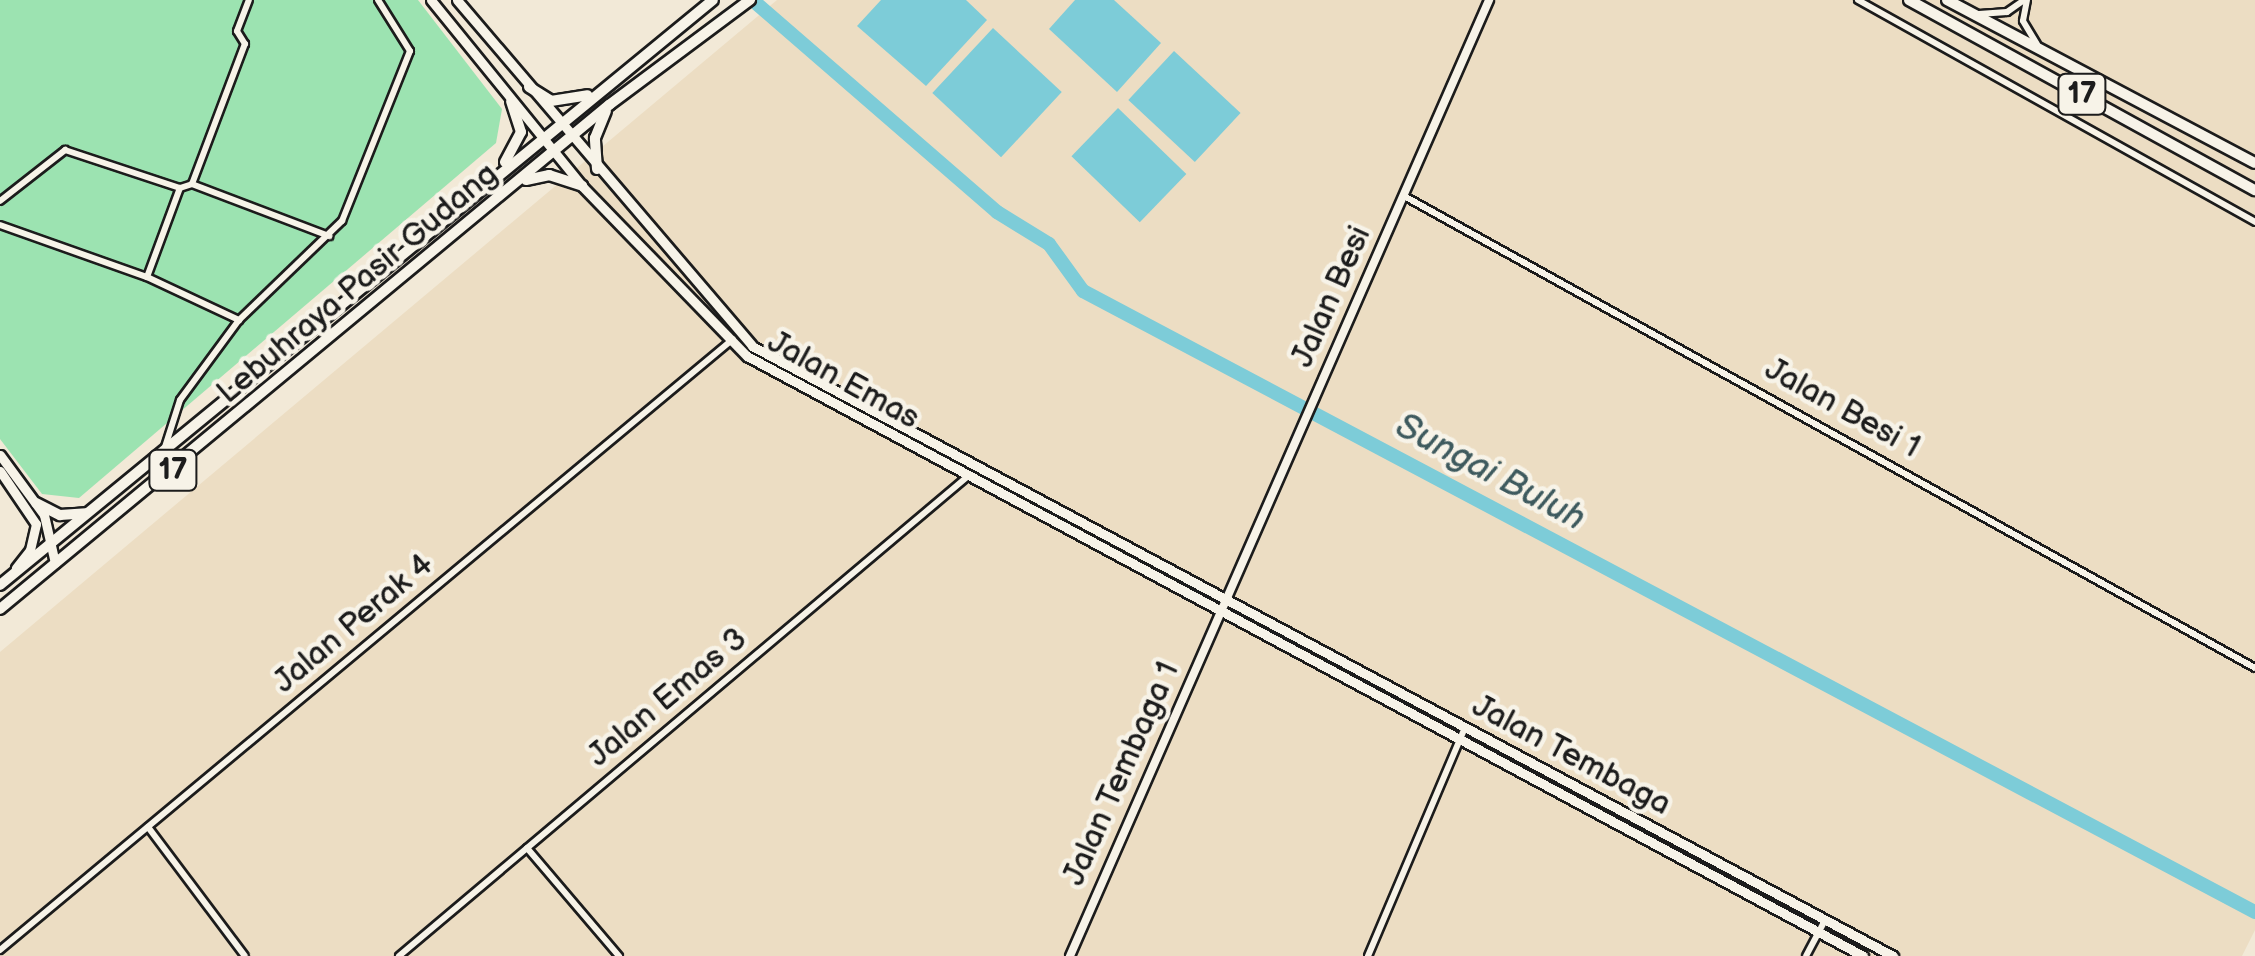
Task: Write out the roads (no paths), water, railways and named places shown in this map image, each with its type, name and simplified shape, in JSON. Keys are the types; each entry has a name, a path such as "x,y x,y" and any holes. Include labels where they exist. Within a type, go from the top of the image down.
{"main road":[{"name":"Jalan Emas","path":"431,0 582,186 728,342 967,477 1221,613"},
{"name":"Jalan Emas","path":"458,0 738,335 1227,600"},
{"name":"Lebuhraya Pasir Gudang","path":"4,582 558,122 713,0"},
{"name":"Lebuhraya Pasir Gudang","path":"0,610 609,106 750,0"},
{"name":"17","path":"1909,0 2255,190"},
{"name":"17","path":"1948,0 2255,162"},
{"path":"529,86 560,102 596,93"},
{"path":"496,175 521,132 510,102"},
{"path":"597,170 595,138 609,106"},
{"path":"512,188 548,174 582,186"},
{"path":"0,454 36,503 55,563"},
{"path":"0,471 36,524 30,550 4,582"},
{"path":"36,503 60,516 90,512"},
{"name":"Jalan Tembaga","path":"1227,600 1893,956"},
{"name":"Jalan Tembaga","path":"1221,613 1863,956"}],"street":[{"path":"192,184 245,44 236,31 248,0"},
{"path":"163,453 180,400 239,320 342,221 410,51 378,0"},
{"name":"Jalan Besi","path":"1221,613 1489,0"},
{"path":"1858,0 2255,222"},
{"path":"1973,14 2007,12 2026,0"},
{"path":"2026,0 2023,21 2044,53"},
{"path":"0,201 65,150 180,188 192,184 329,236"},
{"path":"147,277 180,188"},
{"name":"Jalan Besi 1","path":"1404,196 2255,668"},
{"path":"0,226 147,277 239,320"},
{"name":"Jalan Perak 4","path":"0,950 738,335"},
{"name":"Jalan Emas 3","path":"399,956 967,477"},
{"name":"Jalan Tembaga 1","path":"1070,956 1221,613"},
{"path":"1368,956 1465,728"},
{"path":"148,827 245,956"},
{"path":"528,848 618,956"},
{"path":"1806,956 1825,921"}],"water":[{"path":"881,0 966,0 987,20 926,86 857,26"},
{"path":"1075,0 1114,0 1161,43 1117,92 1049,29"},
{"path":"993,28 1062,92 1001,157 932,93"},
{"path":"1174,51 1241,113 1195,162 1128,100"},
{"path":"1118,108 1186,174 1140,222 1071,156"}],"waterway":[{"name":"Sungai Buluh","path":"757,4 997,212 1049,244 1083,291 2255,912"}]}
